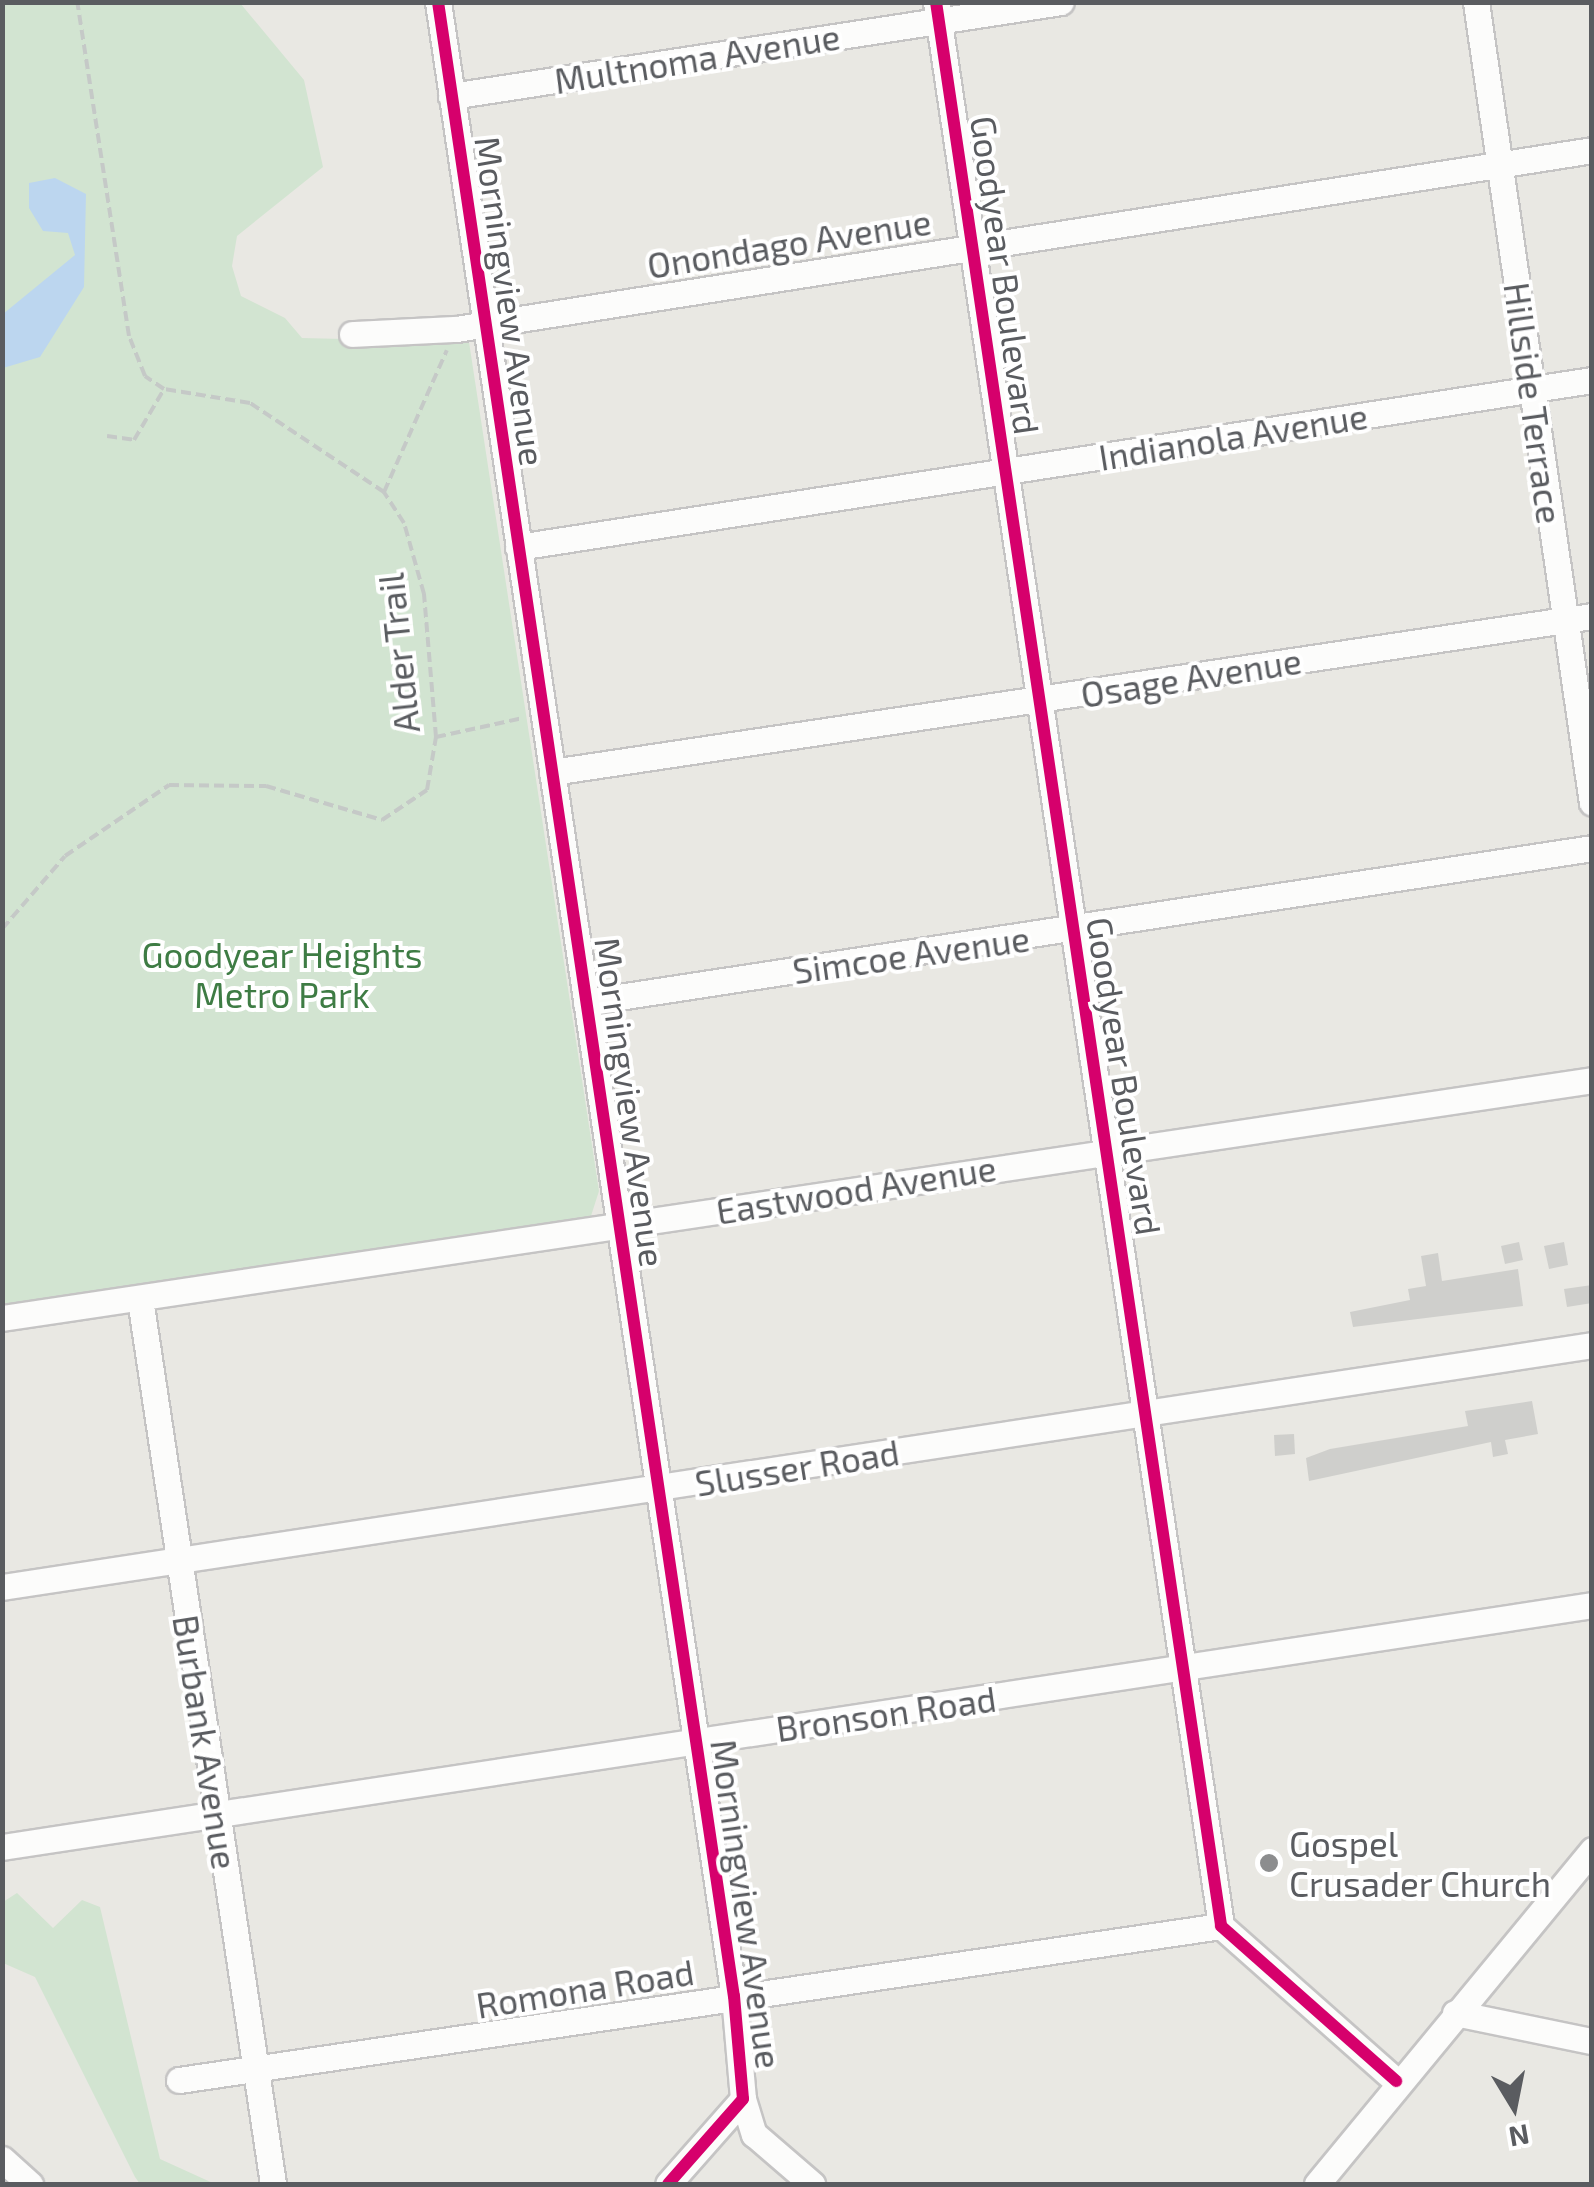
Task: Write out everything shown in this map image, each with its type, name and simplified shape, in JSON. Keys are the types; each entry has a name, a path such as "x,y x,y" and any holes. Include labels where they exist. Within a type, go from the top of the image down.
{"street":[{"name":"Morningview Avenue","path":"438,2 734,1996 743,2099 668,2184"},
{"name":"Multnoma Avenue","path":"451,96 938,12 1062,2"},
{"name":"Hillside Terrace","path":"1476,2 1592,803"},
{"name":"Goodyear Boulevard","path":"938,12 1221,1926"},
{"name":"Onondago Avenue","path":"352,334 456,329 974,243 1592,150"},
{"name":"Indianola Avenue","path":"518,547 1592,380"},
{"name":"Osage Avenue","path":"552,772 1592,616"},
{"name":"Simcoe Avenue","path":"586,1002 1592,848"},
{"name":"Eastwood Avenue","path":"2,1318 1592,1080"},
{"name":"Burbank Avenue","path":"140,1299 272,2184"},
{"name":"Slusser Road","path":"2,1588 1592,1345"},
{"name":"Bronson Road","path":"2,1848 1592,1605"},
{"path":"1316,2184 1396,2081 1592,1850"},
{"name":"Romona Road","path":"179,2080 1221,1926"},
{"path":"1221,1926 1396,2081"},
{"path":"1455,2013 1592,2040"},
{"path":"743,2099 754,2134 812,2184"},
{"path":"2,2159 30,2184"}],"path":[{"path":"77,2 129,336 145,376 164,389 134,440 107,436"},
{"path":"384,492 456,329"},
{"path":"436,737 509,728 542,705"}],"green space":[{"name":"Goodyear Heights Metro Park","path":"2,3 240,3 304,80 323,167 237,236 232,266 241,296 285,318 302,338 469,342 599,1191 591,1216 3,1304"},
{"path":"17,1893 53,1928 82,1900 100,1907 160,2159 215,2184 140,2184 135,2177 35,1977 3,1963 3,1902"}],"water":[{"path":"55,178 86,194 84,287 40,357 3,368 3,314 75,255 68,233 43,231 29,208 29,183"}],"building":[{"path":"1519,1242 1523,1260 1505,1264 1501,1246"},
{"path":"1564,1242 1568,1265 1549,1269 1544,1246"},
{"path":"1438,1253 1442,1281 1518,1269 1523,1306 1353,1327 1350,1312 1410,1300 1408,1289 1426,1286 1421,1256"},
{"path":"1592,1285 1592,1303 1567,1307 1564,1289"},
{"path":"1532,1401 1538,1434 1505,1440 1508,1454 1493,1457 1491,1442 1309,1481 1306,1458 1330,1449 1468,1426 1465,1411"},
{"path":"1294,1434 1295,1454 1275,1456 1274,1435"}],"cycle path":[{"path":"438,2 734,1996 743,2099 668,2184"},
{"path":"936,2 1221,1926 1396,2081"}],"place":[{"name":"Gospel Crusader Church","path":"1269,1863"}]}
